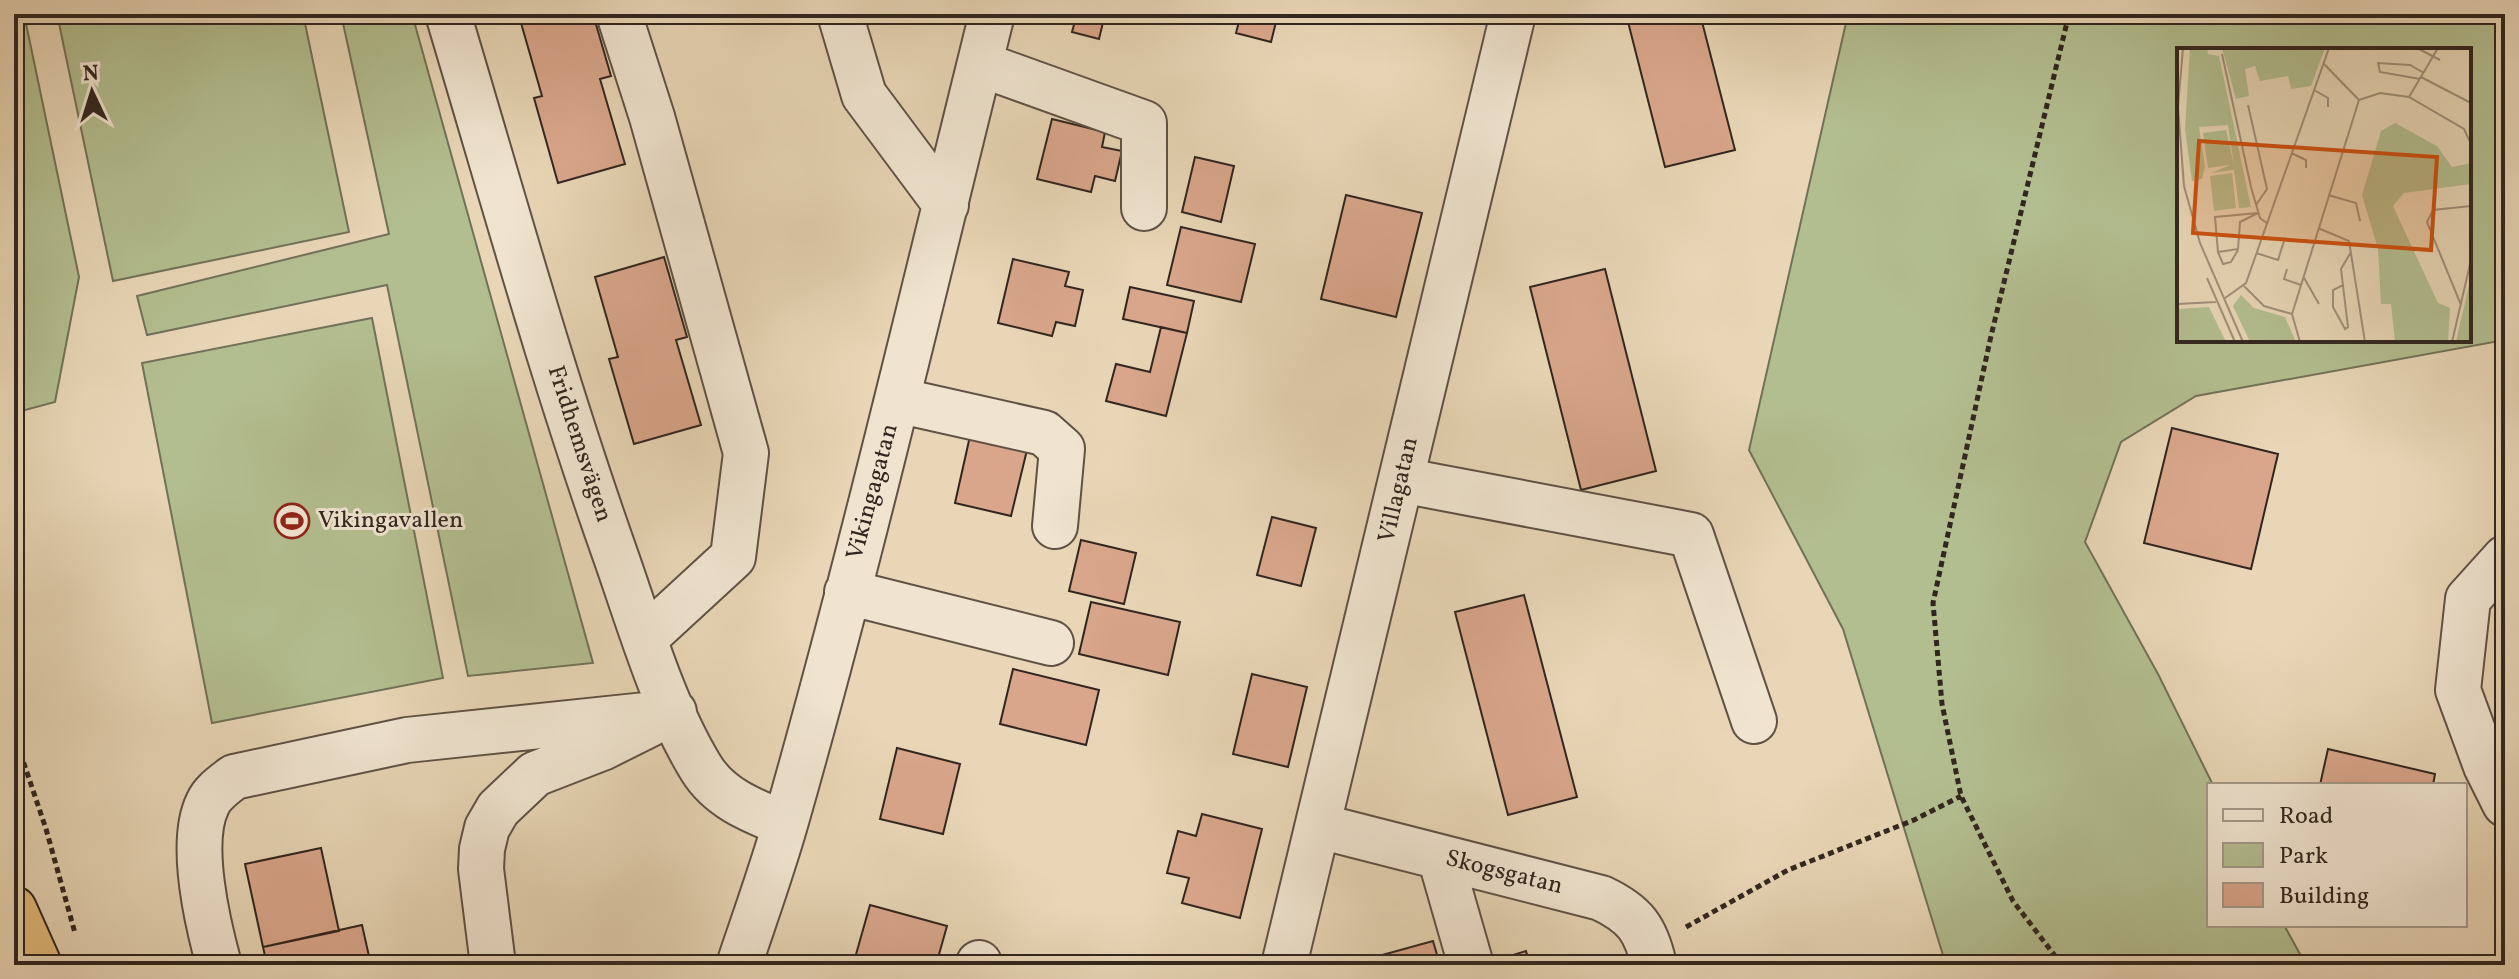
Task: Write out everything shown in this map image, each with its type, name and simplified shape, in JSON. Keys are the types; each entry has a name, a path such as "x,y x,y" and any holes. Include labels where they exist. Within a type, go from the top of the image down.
{"highway":[{"path":"14,909 39,965"}],"street":[{"name":"Fridhemsvägen","path":"448,14 578,450 674,712 701,768 715,786 749,810 785,824"},
{"path":"619,14 652,117 746,453 733,557 645,638"},
{"path":"840,14 864,95 946,205"},
{"name":"Vikingagatan","path":"739,965 785,824 847,592 992,14"},
{"name":"Villagatan","path":"1284,965 1513,14"},
{"path":"980,64 1144,123 1144,208"},
{"path":"897,400 1044,433 1062,449 1055,526"},
{"path":"1401,480 1691,535 1754,721"},
{"path":"2505,558 2468,599 2458,690 2486,766 2505,804"},
{"path":"847,592 1051,643"},
{"path":"219,965 202,890 201,825 208,802 234,777 407,740 674,712"},
{"path":"493,965 481,869 487,828 498,809 535,774 602,748 674,712"},
{"name":"Skogsgatan","path":"1319,826 1601,898 1624,909 1640,928 1652,956"},
{"path":"1440,857 1471,965"}],"path":[{"path":"2062,965 2013,901 1961,796 1942,704 1933,603 1991,336 2069,14"},
{"path":"14,734 46,829 75,935"},
{"path":"1652,956 1788,870 1914,820 1961,796"}],"green space":[{"path":"14,14 24,14 79,277 55,402 14,413"},
{"path":"57,14 303,14 349,232 113,281"},
{"path":"341,14 412,14 593,663 468,676 387,285 147,335 137,296 389,234"},
{"path":"1848,14 2505,14 2505,340 2196,396 2121,442 2085,542 2158,674 2212,783 2207,783 2207,927 2285,927 2306,965 1946,965 1843,629 1749,450"},
{"name":"Vikingavallen","path":"372,318 443,678 212,723 142,363"}],"building":[{"path":"593,14 611,76 600,79 625,164 558,183 534,98 542,96 519,16"},
{"path":"1077,14 1105,14 1099,39 1072,32"},
{"path":"1241,14 1278,14 1271,42 1236,33"},
{"path":"1626,14 1700,14 1735,150 1665,167"},
{"path":"1052,119 1105,132 1102,147 1122,151 1115,181 1095,176 1091,192 1037,179"},
{"path":"1195,157 1234,166 1221,222 1182,212"},
{"path":"1346,195 1422,213 1396,317 1321,299"},
{"path":"1181,227 1255,244 1241,302 1167,285"},
{"path":"664,257 687,337 676,340 701,425 634,444 609,359 618,357 595,277"},
{"path":"1013,259 1069,272 1065,286 1083,290 1075,326 1056,322 1052,336 998,323"},
{"path":"1605,269 1656,471 1581,490 1530,287"},
{"path":"1130,287 1194,301 1187,333 1123,319"},
{"path":"1161,327 1187,333 1166,416 1106,401 1116,364 1150,372"},
{"path":"2172,428 2278,454 2251,569 2144,543"},
{"path":"970,436 1027,450 1011,516 955,503"},
{"path":"1272,517 1316,528 1301,586 1257,575"},
{"path":"1081,540 1136,553 1124,604 1069,591"},
{"path":"1524,595 1577,797 1508,815 1455,612"},
{"path":"1091,602 1180,622 1168,675 1079,654"},
{"path":"1013,669 1099,690 1086,745 1000,724"},
{"path":"1252,674 1307,687 1288,767 1233,754"},
{"path":"897,748 960,764 943,834 880,819"},
{"path":"2328,749 2435,774 2433,783 2320,783"},
{"path":"1202,814 1262,829 1240,918 1182,903 1189,878 1167,873 1178,831 1196,836"},
{"path":"321,848 339,931 263,947 245,864"},
{"path":"870,905 947,926 936,965 853,965"},
{"path":"362,925 371,965 267,965 263,947"},
{"path":"1433,941 1440,965 1377,965 1375,957"},
{"path":"1526,951 1530,965 1495,965 1493,961"}],"place":[{"name":"Vikingavallen","path":"292,521"}]}
